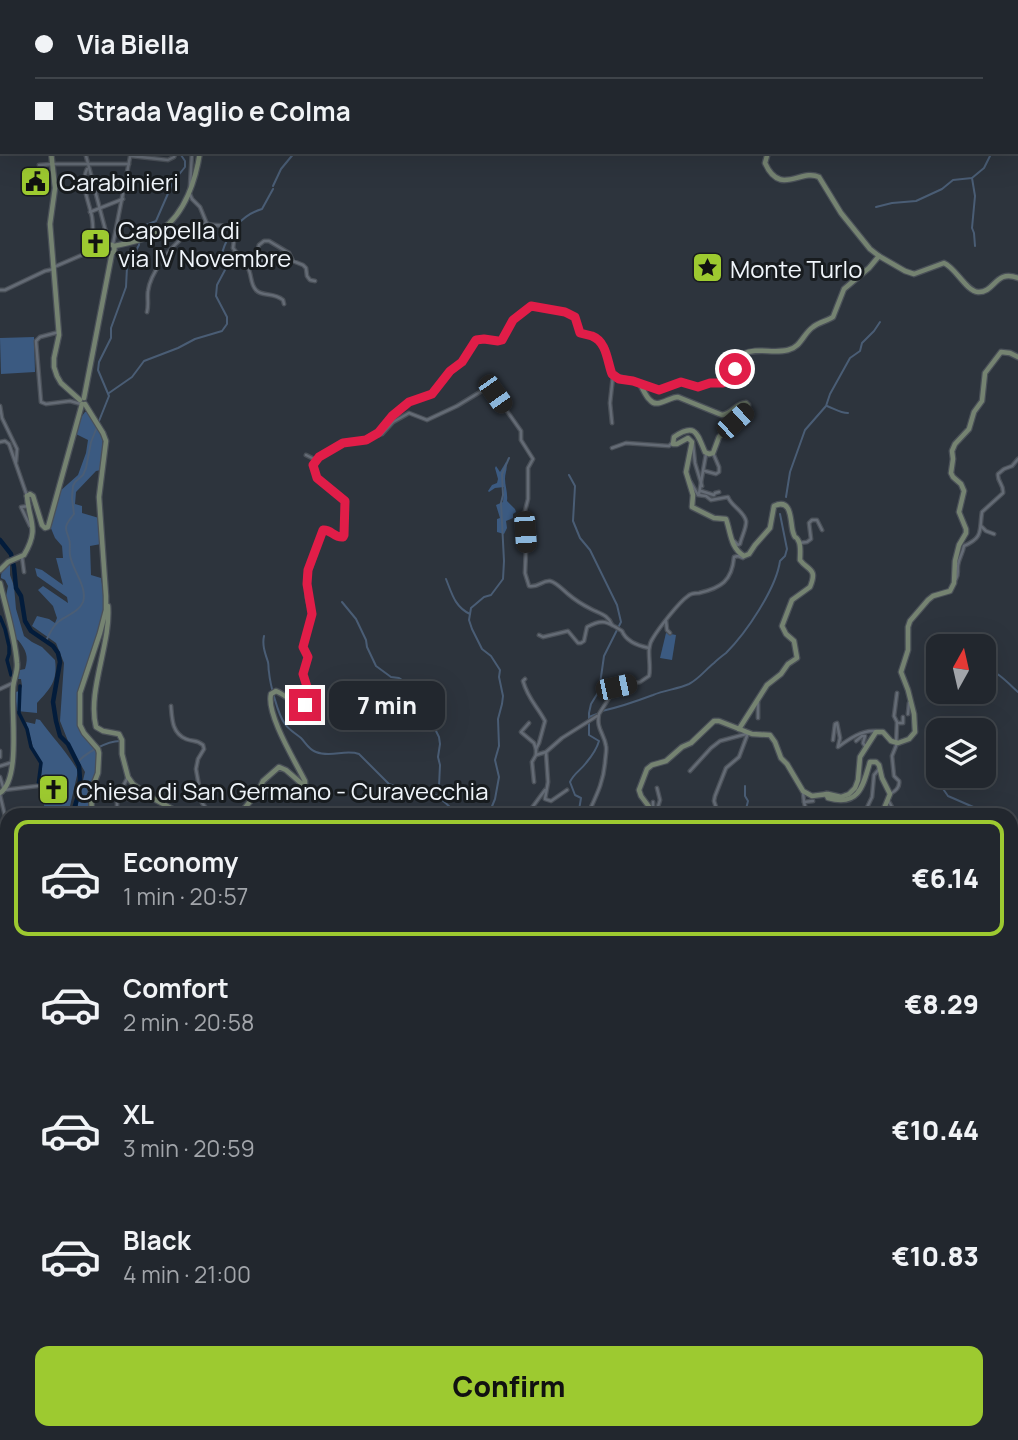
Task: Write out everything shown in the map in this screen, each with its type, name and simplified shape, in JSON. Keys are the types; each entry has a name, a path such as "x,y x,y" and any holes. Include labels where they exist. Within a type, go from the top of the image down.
{"street":[{"path":"51,154 55,188 50,224 51,269 59,332 54,358 55,371 64,387 82,402 106,441 99,498 109,606 94,716 98,729 120,734 121,754 128,777 144,792 171,808"},
{"path":"85,154 98,210 112,245"},
{"path":"27,496 33,496 42,525 48,527 82,402 109,261 108,252 123,199 131,154 168,160 175,154"},
{"path":"192,154 190,190 192,199 200,207 206,222 209,225 233,228 236,235 233,248 247,266 252,285 257,292 275,295 283,300 284,304"},
{"path":"112,245 158,232 169,224 184,204 200,154"},
{"path":"767,154 765,163 773,175 792,180 812,174 819,177 841,213 870,249 905,271 914,274 944,263 951,267 970,289 978,292 986,290 1003,276 1018,278"},
{"path":"38,165 129,164"},
{"path":"88,166 85,171 85,187 93,238 92,251"},
{"path":"90,212 123,199"},
{"path":"148,312 148,288 158,266 180,240 200,229 206,222"},
{"path":"247,266 257,253 259,245 269,241 289,253 293,261 306,268 310,280 316,281"},
{"path":"0,292 92,251 108,252"},
{"path":"257,253 263,259 261,266"},
{"path":"369,438 382,430 392,416 409,402 432,394 450,371 462,362 476,340 502,340 513,320 531,306 572,314 580,333 600,342 614,376 659,390 681,382 698,387 723,383 729,379 743,355 753,351 793,349 812,327 834,317 844,289 879,256"},
{"path":"59,332 40,337 36,341 41,402 82,402"},
{"path":"954,582 955,561 966,529 959,512 964,491 951,473 952,451 969,429 974,412 982,401 985,373 1001,352 1018,357"},
{"path":"612,423 610,404 614,376"},
{"path":"640,384 649,400 657,404 671,397 678,397 722,415 730,413 740,404 748,405 747,411 719,437 709,453 700,493"},
{"path":"648,397 652,388"},
{"path":"314,467 319,457 346,442 382,434 393,422 409,413 427,420 488,389 495,394 521,431 521,440 533,460 527,470 528,495 523,519 525,573 529,586 536,587 546,581 552,582 571,597 607,616 612,625"},
{"path":"0,406 2,418 17,449 16,466"},
{"path":"673,443 674,437 682,431 690,430 698,435 703,450 709,453 719,467 716,474 704,470"},
{"path":"611,448 626,443 669,446 688,438 692,440 702,486"},
{"path":"0,442 9,444 27,496 33,527 33,538 27,551 0,570"},
{"path":"693,444 687,465 688,481 693,495 692,507 714,519 726,519 731,541 744,556"},
{"path":"245,808 263,781 279,767 286,769 305,784 274,718 270,700 274,692 299,705 308,704 309,693 303,674 308,657 303,647 312,614 307,584 308,570 323,530 343,537 345,501 317,478 314,459 306,455"},
{"path":"833,740 833,729 837,723 840,737 838,747 871,730 883,732 896,743 909,739 915,732 911,700 901,672 908,650 910,621 933,596 950,591 958,576 958,563 964,546 980,535 982,512 1003,493 998,474 1018,459"},
{"path":"688,481 698,495 714,495 719,492"},
{"path":"700,493 711,500 728,497 741,514 746,522 740,544 731,541"},
{"path":"536,755 546,752 569,733 598,715 616,687 640,682 649,676 649,646 652,639 689,595 724,583 731,573 734,557 743,558 750,554 768,532 774,506 779,504 785,506 790,513 793,533 800,543 800,560 811,569 813,576 812,584 792,600 785,618 783,629 794,641 797,658 772,680 746,720 739,757 724,771 715,796 716,808"},
{"path":"800,543 811,539 809,526 812,520 817,520 822,530"},
{"path":"981,526 994,534"},
{"path":"20,558 24,572"},
{"path":"0,586 18,668 13,683 15,719 12,763 9,784 1,793"},
{"path":"92,808 91,791 98,773 100,756 98,749 80,725 80,693 97,644 107,602"},
{"path":"539,635 543,637 568,631 580,643 587,627 605,621 636,644 649,646"},
{"path":"666,621 670,633"},
{"path":"525,679 523,681 532,703 545,721 536,749"},
{"path":"0,689 13,683"},
{"path":"884,808 889,797 900,784 894,776 892,765 896,743 897,693"},
{"path":"758,699 758,719"},
{"path":"908,714 911,700"},
{"path":"171,706 175,730 188,740 198,741 203,745 196,769 202,803 206,808"},
{"path":"591,808 603,777 606,746 598,715"},
{"path":"896,720 903,723 903,717"},
{"path":"650,808 639,789 643,775 649,767 666,761 691,743 714,721 771,736 785,767 803,792 806,808"},
{"path":"529,723 521,732 534,743 536,749 532,764 534,782"},
{"path":"690,771 720,741 743,730"},
{"path":"803,792 812,796 826,794 841,797 849,794 858,780 859,760 865,746 877,732"},
{"path":"856,741 866,736 863,743 865,746"},
{"path":"0,751 0,757"},
{"path":"546,752 548,782 544,797 549,801 566,790"},
{"path":"826,794 831,800 846,800 857,794 863,786 870,762 876,762 893,808"},
{"path":"0,766 12,763"},
{"path":"867,808 872,797 874,775 880,768"},
{"path":"117,808 117,799 128,777"},
{"path":"0,778 1,793"},
{"path":"1,793 37,786"},
{"path":"532,808 547,788"},
{"path":"657,788 660,802 658,808"},
{"path":"653,791 660,802"},
{"path":"128,799 139,799 144,792"},
{"path":"804,802 813,800"},
{"path":"653,802 653,808"}],"shaded area":[{"path":"34,337 35,372 1,374 0,338"},
{"path":"88,412 103,436 101,470 96,471 76,492 75,504 82,506 82,513 99,518 101,544 90,546 91,575 101,578 104,585 105,607 94,649 79,689 78,726 82,734 98,749 96,772 89,791 90,808 78,808 85,772 60,721 64,663 56,643 32,626 37,616 55,623 57,618 53,606 38,590 43,586 68,603 67,597 37,576 35,568 63,585 56,558 63,558 62,546 50,526 59,492 78,475 86,453 88,440 76,434 82,416"},
{"path":"506,462 507,501 516,512 513,518 506,521 504,534 497,532 497,519 500,518 496,505 503,502 504,487 488,491 497,483 496,466 500,472"},
{"path":"10,565 16,609 24,636 42,647 55,660 54,679 37,703 37,713 17,711 15,692 20,691 22,686 21,679 18,679 20,670 25,669 27,657 23,647 15,639 6,596 8,586 1,578 3,570"},
{"path":"666,633 676,635 672,660 660,658"},
{"path":"36,719 40,720 78,771 70,808 44,808 45,800 52,798 60,789 57,785 41,779 41,762 34,751 26,722 35,724"}],"waterway":[{"path":"99,421 109,396 98,370 99,362 111,338 111,328 126,287 127,267 139,245 138,231 156,221 173,182 185,167 180,154"},
{"path":"273,186 281,169 293,154"},
{"path":"876,207 916,201 942,189 953,180 972,178 984,168 991,154"},
{"path":"972,178 975,196 972,228 975,246"},
{"path":"109,393 132,377 144,361 195,339 222,331 227,324 227,317 216,296 217,285 226,268 222,253 232,232 242,220 262,209 273,189"},
{"path":"786,497 790,472 805,430 826,406 850,358 860,351 862,343 880,322"},
{"path":"827,406 848,413"},
{"path":"46,641 56,624 83,602 82,584 71,561 66,528 74,514 73,486 86,468 97,427"},
{"path":"491,808 499,777 495,760 499,746 498,719 503,696 500,670 491,656 482,649 469,620 471,608 484,597 491,595 503,579 502,474 509,458"},
{"path":"569,475 575,486 573,521 617,605 621,622 604,656 599,691 589,713 589,735 599,741 590,758 570,782 575,795 581,798 579,808"},
{"path":"602,711 689,684 726,653 751,622 773,584 780,561 785,556 787,549 780,514"},
{"path":"0,540 11,554 25,621 31,631 53,646 58,653 60,662 53,702 60,736 68,744 79,766 80,779 74,808"},
{"path":"446,579 457,604 470,614"},
{"path":"342,602 356,619 376,666 416,689 427,700 434,713 433,725 440,744 440,798 451,808"},
{"path":"0,617 9,646 7,660 11,675"},
{"path":"264,636 271,684 282,720 309,748 322,754 359,754 389,784 440,796"},
{"path":"996,673 1018,692"},
{"path":"20,686 19,713 27,729 31,747 41,763 38,786"},
{"path":"589,717 597,714"},
{"path":"77,763 97,748 120,741"},
{"path":"745,786 748,801 746,808"},
{"path":"942,788 948,796 976,808"}],"place":[{"name":"Carabinieri","path":"36,181"},
{"name":"Cappella di via IV Novembre","path":"95,243"},
{"name":"Monte Turlo","path":"707,268"},
{"name":"Chiesa di San Germano - Curavecchia","path":"53,790"}],"route":[{"path":"305,705 308,704 309,693 303,674 308,657 303,644 312,614 308,598 308,570 323,530 337,537 344,535 345,501 316,476 313,465 319,457 343,443 366,440 378,433 392,416 409,402 432,394 450,371 462,362 473,342 484,339 502,340 513,320 531,306 572,314 581,335 591,336 600,342 606,352 612,374 619,379 659,390 681,382 698,387 726,381 735,369"}]}
